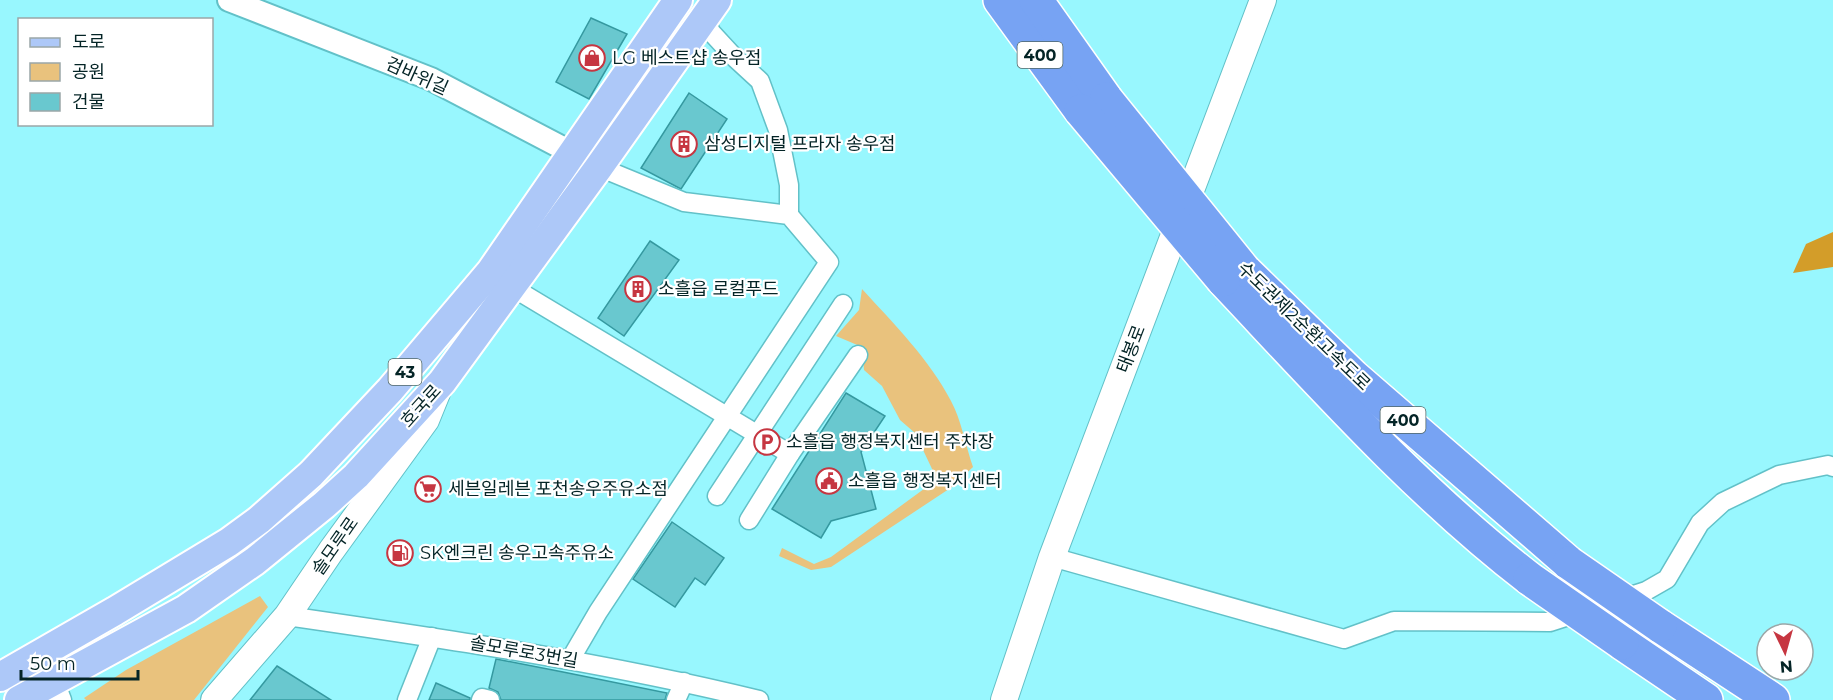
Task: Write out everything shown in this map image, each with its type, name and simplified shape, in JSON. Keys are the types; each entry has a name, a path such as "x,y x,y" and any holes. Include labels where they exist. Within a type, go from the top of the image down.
{"highway":[{"name":"수도권제2순환고속도로","path":"1000,0 1093,105 1342,406 1431,495 1530,579 1706,700"},
{"name":"수도권제2순환고속도로","path":"1036,0 1093,105"},
{"name":"수도권제2순환고속도로","path":"1233,275 1569,563 1773,700"}],"main road":[{"name":"호국로","path":"0,677 229,542 259,520 311,474 390,390 491,271 678,0"},
{"name":"태봉로","path":"1004,700 1052,557 1263,0"},
{"name":"호국로","path":"19,700 58,690 131,639 186,609 255,561 356,476 442,382 711,9"},
{"name":"솔모루로","path":"214,700 287,616 426,420 442,382"},
{"path":"115,611 131,639"}],"street":[{"name":"검바위길","path":"229,0 431,79 599,167"},
{"path":"570,660 598,612 829,262 789,215 789,185 778,130 760,81 711,32 711,9"},
{"path":"599,167 684,202 789,215"},
{"path":"510,286 790,454"},
{"path":"717,496 843,304"},
{"path":"749,520 790,454 858,356"},
{"path":"1052,557 1344,639 1394,621 1550,622 1646,591 1667,579 1700,523 1723,502 1779,475 1828,465 1833,467"},
{"name":"솔모루로3번길","path":"287,616 570,660 684,682 759,700"},
{"path":"407,700 432,637"},
{"path":"44,653 58,690"},
{"path":"676,700 684,682"},
{"path":"481,700 482,698 490,700"}],"green space":[{"path":"862,289 910,342 942,386 958,416 973,467 952,487 831,567 811,570 779,556 782,548 814,564 831,557 928,486 933,471 915,433 900,420 882,386 864,370 862,347 836,336 859,310"},
{"path":"260,596 268,607 194,700 86,700 84,698 126,670"}],"shaded area":[{"path":"1833,232 1833,267 1793,273 1806,244"}],"building":[{"name":"LG 베스트샵 송우점","path":"591,18 627,34 589,99 556,82"},
{"name":"삼성디지털 프라자 송우점","path":"689,93 727,119 681,189 641,168"},
{"name":"소흘읍 로컬푸드","path":"650,241 679,260 624,336 598,318"},
{"name":"소흘읍 행정복지센터","path":"846,393 885,416 861,452 876,509 831,521 821,538 772,509"},
{"path":"672,522 724,558 705,585 695,578 675,607 633,579"},
{"path":"496,659 667,693 665,700 501,700 498,692 489,688"},
{"path":"277,666 331,700 250,700"},
{"path":"436,683 470,698 470,700 429,700"}],"place":[{"name":"LG 베스트샵 송우점","path":"592,58"},
{"name":"삼성디지털 프라자 송우점","path":"684,144"},
{"name":"소흘읍 로컬푸드","path":"638,289"},
{"name":"소흘읍 행정복지센터 주차장","path":"767,442"},
{"name":"소흘읍 행정복지센터","path":"829,481"},
{"name":"세븐일레븐 포천송우주유소점","path":"428,489"},
{"name":"SK엔크린 송우고속주유소","path":"400,553"}]}
